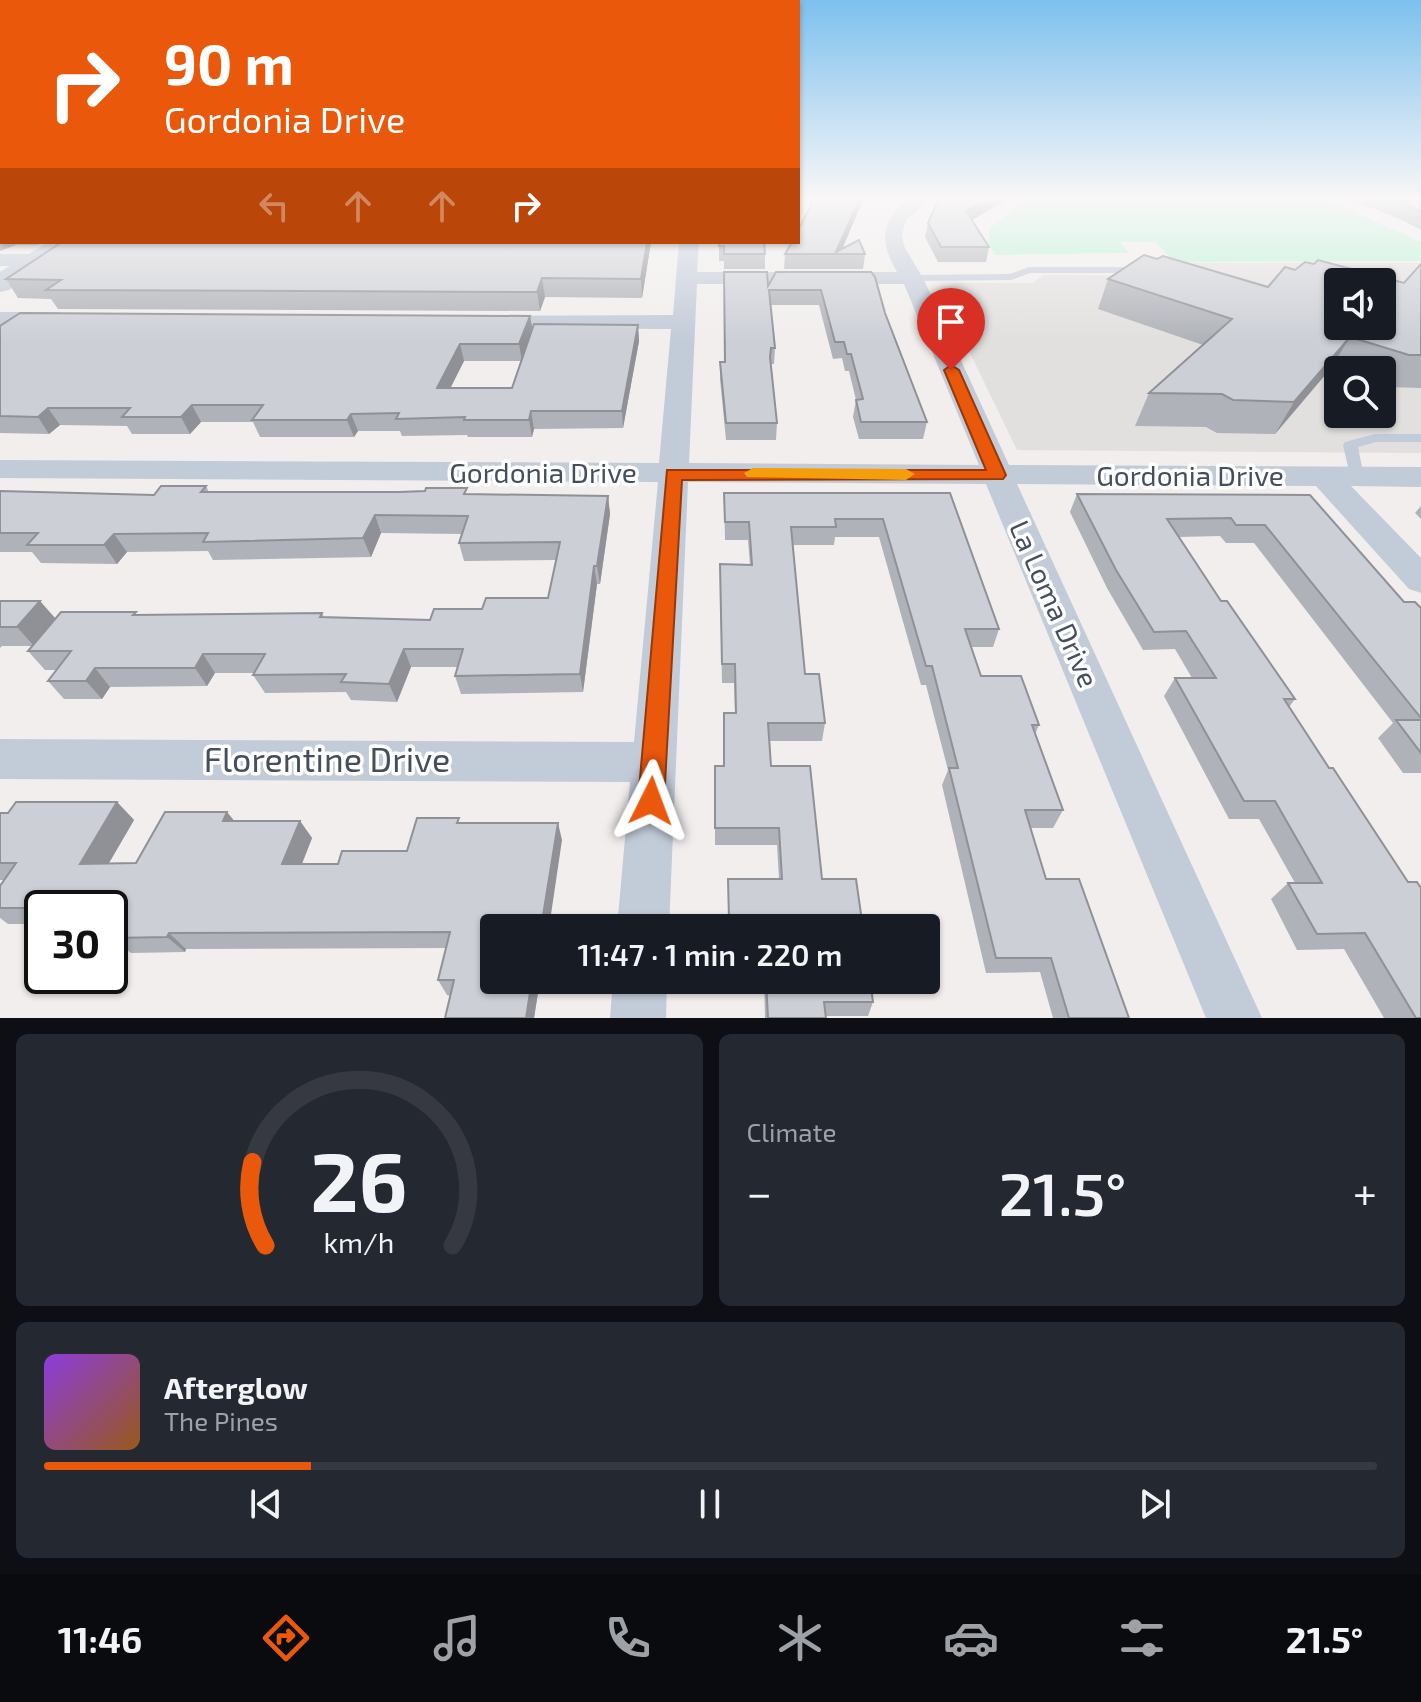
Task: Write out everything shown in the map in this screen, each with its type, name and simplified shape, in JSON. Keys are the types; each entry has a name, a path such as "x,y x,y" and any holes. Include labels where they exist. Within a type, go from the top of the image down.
{"street":[{"path":"0,284 56,248"},
{"path":"644,914 689,248"},
{"name":"La Loma Drive","path":"897,248 1234,1018"},
{"path":"0,260 36,260"},
{"path":"687,278 912,278"},
{"path":"0,319 75,319"},
{"path":"465,321 684,322"},
{"name":"Gordonia Drive","path":"0,469 1421,477"},
{"path":"1340,477 1421,580"},
{"name":"Florentine Drive","path":"0,759 653,762"},
{"path":"638,1018 639,994"}],"lane":[{"path":"912,278 1011,277 1029,270 1159,270"},
{"path":"1340,477 1350,445 1375,438 1421,438"}],"shaded area":[{"path":"1176,263 1421,263 1421,453 1017,450 939,289 956,283 1033,283 1044,275 1188,276"}],"green space":[{"path":"991,248 1125,248 1129,253 995,255"},
{"path":"1161,248 1421,248 1421,261 1175,262"}],"building":[{"path":"54,248 646,248 641,279 542,278 537,292 46,290 61,280 6,279"},
{"path":"724,248 764,248 765,254 724,254"},
{"path":"789,248 838,248 836,252 845,248 862,248 865,254 785,254"},
{"path":"1144,255 1157,259 1163,256 1268,287 1285,267 1295,270 1305,262 1314,264 1318,260 1348,268 1324,268 1324,340 1347,340 1334,356 1324,356 1324,367 1294,402 1233,400 1222,394 1149,393 1232,319 1108,279"},
{"path":"1421,264 1421,355 1409,355 1360,340 1396,340 1396,281 1404,283"},
{"path":"724,272 767,272 768,286 776,272 871,272 927,422 861,422 856,400 863,399 851,354 847,354 844,342 835,342 821,290 769,290 775,348 771,348 770,357 777,423 726,423 720,362 725,362"},
{"path":"20,313 530,316 519,344 460,344 437,388 512,388 534,324 638,325 622,411 531,411 529,420 464,420 465,417 396,419 399,413 351,414 347,420 252,420 263,405 192,405 181,417 122,417 130,408 48,408 38,417 0,416 0,326"},
{"path":"161,486 206,486 201,492 399,492 425,491 426,488 467,488 464,494 608,496 597,566 594,566 580,674 455,676 463,649 404,649 389,684 341,682 346,674 253,675 265,654 203,654 195,668 95,668 86,681 48,681 71,651 28,651 61,612 136,612 133,615 322,613 320,617 430,620 434,609 482,609 486,598 548,598 560,542 459,543 468,516 375,515 363,538 203,542 208,533 114,534 104,545 27,545 38,533 0,533 0,491 154,495"},
{"path":"724,493 950,493 999,629 965,629 981,676 1021,676 1039,725 1032,725 1063,810 1025,810 1046,879 1079,879 1129,1018 1069,1018 1051,958 996,958 949,768 958,768 932,666 926,666 883,519 835,519 836,527 791,527 805,674 819,674 825,723 768,723 771,766 810,766 822,879 856,879 861,914 729,914 728,879 782,879 779,828 715,828 715,766 724,766 724,713 736,713 735,664 722,664 720,564 752,565 749,522 725,522"},
{"path":"1077,494 1310,495 1404,602 1415,602 1421,608 1421,718 1265,525 1236,525 1231,518 1167,519 1221,601 1227,601 1295,699 1284,699 1329,768 1333,768 1408,882 1417,882 1421,888 1421,1018 1416,1018 1365,933 1317,934 1288,883 1322,883 1275,801 1244,801 1175,678 1216,678 1186,631 1154,632 1116,570"},
{"path":"0,601 40,601 17,627 0,627"},
{"path":"1396,720 1421,720 1421,753"},
{"path":"16,802 117,802 80,864 136,863 165,812 227,812 223,821 300,821 282,864 338,864 342,851 407,851 417,818 459,818 457,823 558,823 543,914 480,914 480,994 530,994 526,1018 445,1018 454,980 438,980 450,932 169,933 167,937 128,938 128,890 24,890 24,908 0,908 0,886 16,863 0,863 0,813 8,813"},
{"path":"767,994 872,994 873,1002 824,1002 826,1018 768,1018"}],"slow traffic":[{"path":"753,473 906,474"}],"route":[{"path":"651,801 673,474 997,475 951,370"}]}
